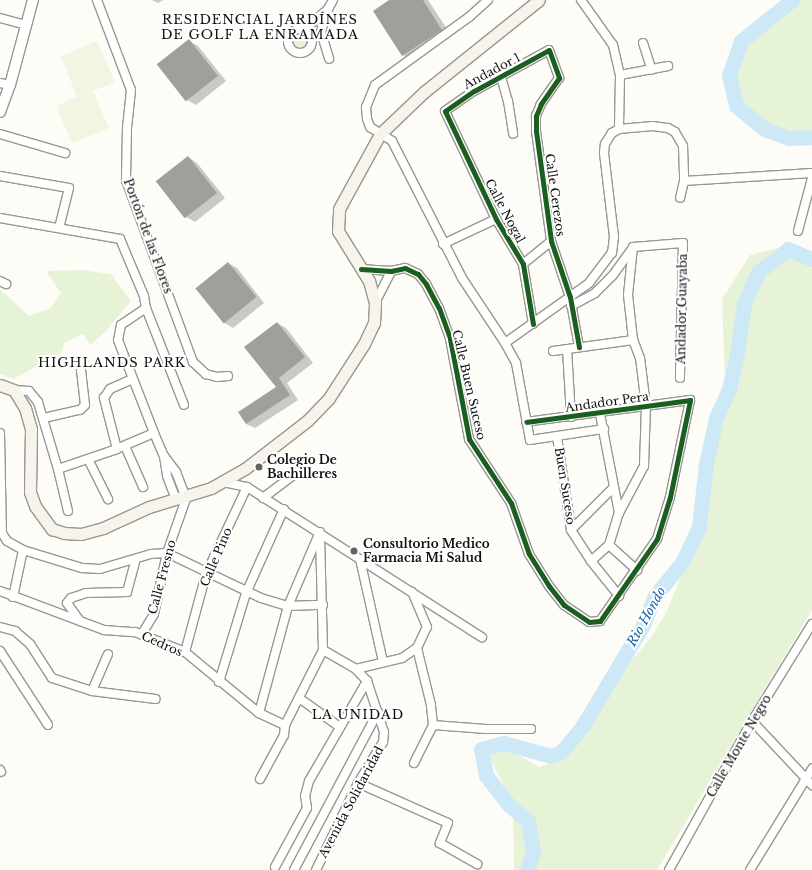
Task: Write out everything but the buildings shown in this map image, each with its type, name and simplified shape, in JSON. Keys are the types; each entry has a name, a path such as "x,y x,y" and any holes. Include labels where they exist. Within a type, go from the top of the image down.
{"main road":[{"path":"0,385 14,390 25,408 31,430 30,492 35,506 52,529 64,533 81,534 223,482 308,420 329,398 364,344 374,323 375,303 369,281 338,231 339,209 380,134 424,92 539,0"}],"street":[{"path":"0,112 10,86 33,0"},
{"name":"Portón de las Flores","path":"97,0 131,90 127,127 126,180 193,362 206,374 217,377 228,376"},
{"path":"329,59 321,32 328,9 333,0"},
{"path":"488,0 469,17 376,85 366,107 366,113 370,127 392,141 443,244 466,285 505,343 516,363 526,422"},
{"path":"581,0 613,45 620,75 619,129"},
{"path":"304,30 328,9"},
{"path":"0,18 27,25"},
{"path":"643,43 652,70"},
{"name":"Andador 1","path":"445,111 474,90 501,77 548,50"},
{"name":"Calle Cerezos","path":"548,50 559,78 539,110 536,132 551,241 570,297 579,347"},
{"path":"620,75 668,66"},
{"path":"501,77 508,101 512,134"},
{"path":"0,83 10,86"},
{"name":"Calle Nogal","path":"445,111 496,219 523,264 533,324"},
{"path":"505,343 589,283 612,253 614,236 604,153 607,138 619,129 653,126 668,128 675,132 683,146 684,181 680,198"},
{"path":"0,134 65,153"},
{"path":"684,181 812,173"},
{"path":"0,176 69,188 59,228"},
{"path":"798,231 812,178"},
{"path":"0,218 120,239 144,296 146,308 184,405"},
{"path":"443,244 496,219"},
{"path":"523,264 551,241"},
{"name":"Andador Guayaba","path":"633,247 683,243 680,378"},
{"path":"571,306 595,293 613,275 633,247"},
{"path":"591,561 609,545 619,513 644,466 646,406 640,358 633,340 628,295 633,247"},
{"name":"Calle Buen Suceso","path":"361,269 391,271 405,268 418,274 426,284 450,339 469,439 511,503 529,554 538,570 564,605 589,622 600,621 619,596"},
{"path":"375,303 391,271"},
{"path":"146,308 122,326 118,333 118,340 132,379 164,456 176,472 183,497"},
{"path":"553,351 633,340"},
{"path":"567,349 570,418"},
{"path":"44,418 80,410 85,405 80,361"},
{"path":"132,379 110,389 104,398 121,448 143,487"},
{"path":"14,390 29,391 38,402 44,418 68,510"},
{"name":"Andador Pera","path":"526,422 600,414 690,400 670,497 657,540 637,570"},
{"path":"600,414 619,513"},
{"name":"Buen Suceso","path":"526,422 530,440 557,437 571,530 591,561 619,596"},
{"path":"557,437 604,429"},
{"path":"0,433 2,533 7,541 23,550 82,568 100,569 151,554 167,553 246,593 288,606 323,605"},
{"path":"58,469 121,448 154,433"},
{"path":"88,459 108,499"},
{"path":"263,498 300,470"},
{"path":"223,482 247,487 263,498 284,509 482,638"},
{"name":"Calle Pino","path":"185,652 206,574 247,487"},
{"path":"571,530 613,488"},
{"name":"Calle Fresno","path":"142,634 154,614 167,553 183,497"},
{"path":"219,682 246,593 284,509"},
{"path":"260,779 284,735 285,725 323,650 320,532"},
{"path":"259,713 288,606 320,532"},
{"path":"609,545 637,570 619,596"},
{"path":"14,596 23,550"},
{"path":"81,622 67,603 71,598 86,593 127,592 136,559"},
{"path":"360,559 383,662"},
{"name":"Cedros","path":"0,592 104,630 142,634 185,652 219,682 259,713 285,725"},
{"path":"356,669 402,658 417,648 427,626 412,592"},
{"name":"Calle Monte Negro","path":"669,870 752,721 812,624"},
{"path":"0,627 15,632 30,644 52,678 92,691 155,699"},
{"path":"414,763 432,725 428,690 417,648"},
{"name":"Avenida Solidaridad","path":"316,870 358,783 383,742 384,732 367,681 356,669 323,650"},
{"path":"1,653 48,725"},
{"path":"92,691 108,654"},
{"path":"275,867 307,808 305,796 309,780 367,681"},
{"path":"298,698 340,727"},
{"path":"294,870 378,712"},
{"path":"752,721 809,782"},
{"path":"432,725 486,729 531,729"},
{"path":"750,870 809,782 812,769"},
{"path":"358,783 448,823 440,843 477,864"}],"green space":[{"path":"800,0 812,0 812,132 789,133 766,125 740,103 733,76 745,44"},
{"path":"297,33 303,33 308,38 306,47 303,49 297,49 292,44 292,38"},
{"path":"97,41 115,82 93,91 109,128 72,143 56,106 77,97 61,56"},
{"path":"779,248 808,262 812,268 812,610 657,870 514,870 513,804 487,752 505,747 539,767 563,759 588,734 611,686 652,636 667,611 705,516 725,382 722,299 750,255"},
{"path":"82,270 111,274 131,301 105,332 90,345 83,334 64,343 63,350 57,356 13,379 0,374 0,289 29,316 51,308 61,293 46,271"}],"waterway":[{"name":"Rio Hondo","path":"792,0 741,41 729,75 736,106 764,129 789,138 812,137"},
{"name":"Rio Hondo","path":"527,870 533,852 528,821 509,805 486,776 481,749 504,743 551,756 561,752 582,727 643,625 655,596 683,561 699,527 706,464 716,418 729,389 737,354 744,304 758,272 788,249 812,259"}],"cycle path":[{"path":"533,324 523,264 496,219 445,111 474,91 549,50 559,78 541,104 536,116 536,131 551,241 570,297 579,347"},
{"path":"361,269 391,271 405,268 418,274 426,284 439,308 450,339 469,439 511,503 529,554 549,586 564,605 589,622 600,621 657,539 670,497 690,400 526,422"}],"place":[{"name":"Colegio De Bachilleres","path":"259,467"},
{"name":"Consultorio Medico Farmacia Mi Salud","path":"354,551"}],"district":[{"name":"RESIDENCIAL JARDÍNES DE GOLF LA ENRAMADA","path":"260,28"},
{"name":"HIGHLANDS PARK","path":"112,363"},
{"name":"LA UNIDAD","path":"358,715"}]}
